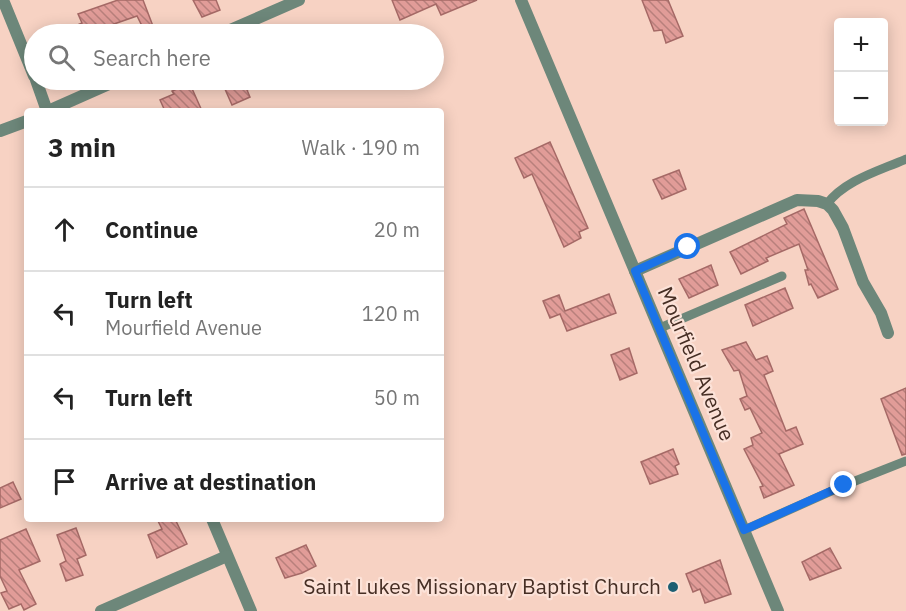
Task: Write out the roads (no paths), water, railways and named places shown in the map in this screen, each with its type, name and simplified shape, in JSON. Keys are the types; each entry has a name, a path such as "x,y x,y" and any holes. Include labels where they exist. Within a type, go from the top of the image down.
{"street":[{"path":"3,0 24,51"},
{"path":"244,24 299,0"},
{"name":"Mourfield Avenue","path":"521,0 778,611"},
{"path":"40,90 47,108"},
{"path":"55,108 95,90"},
{"path":"0,131 24,122"},
{"path":"635,271 797,200 818,201 827,204 833,210 843,228 862,282 881,313 888,333"},
{"path":"213,522 251,611"},
{"path":"101,611 227,556"}],"lane":[{"path":"827,204 837,192 847,186 906,159"},
{"path":"660,328 782,276"},
{"path":"744,530 844,485 906,461"}],"place":[{"name":"Saint Lukes Missionary Baptist Church","path":"673,587"}]}
